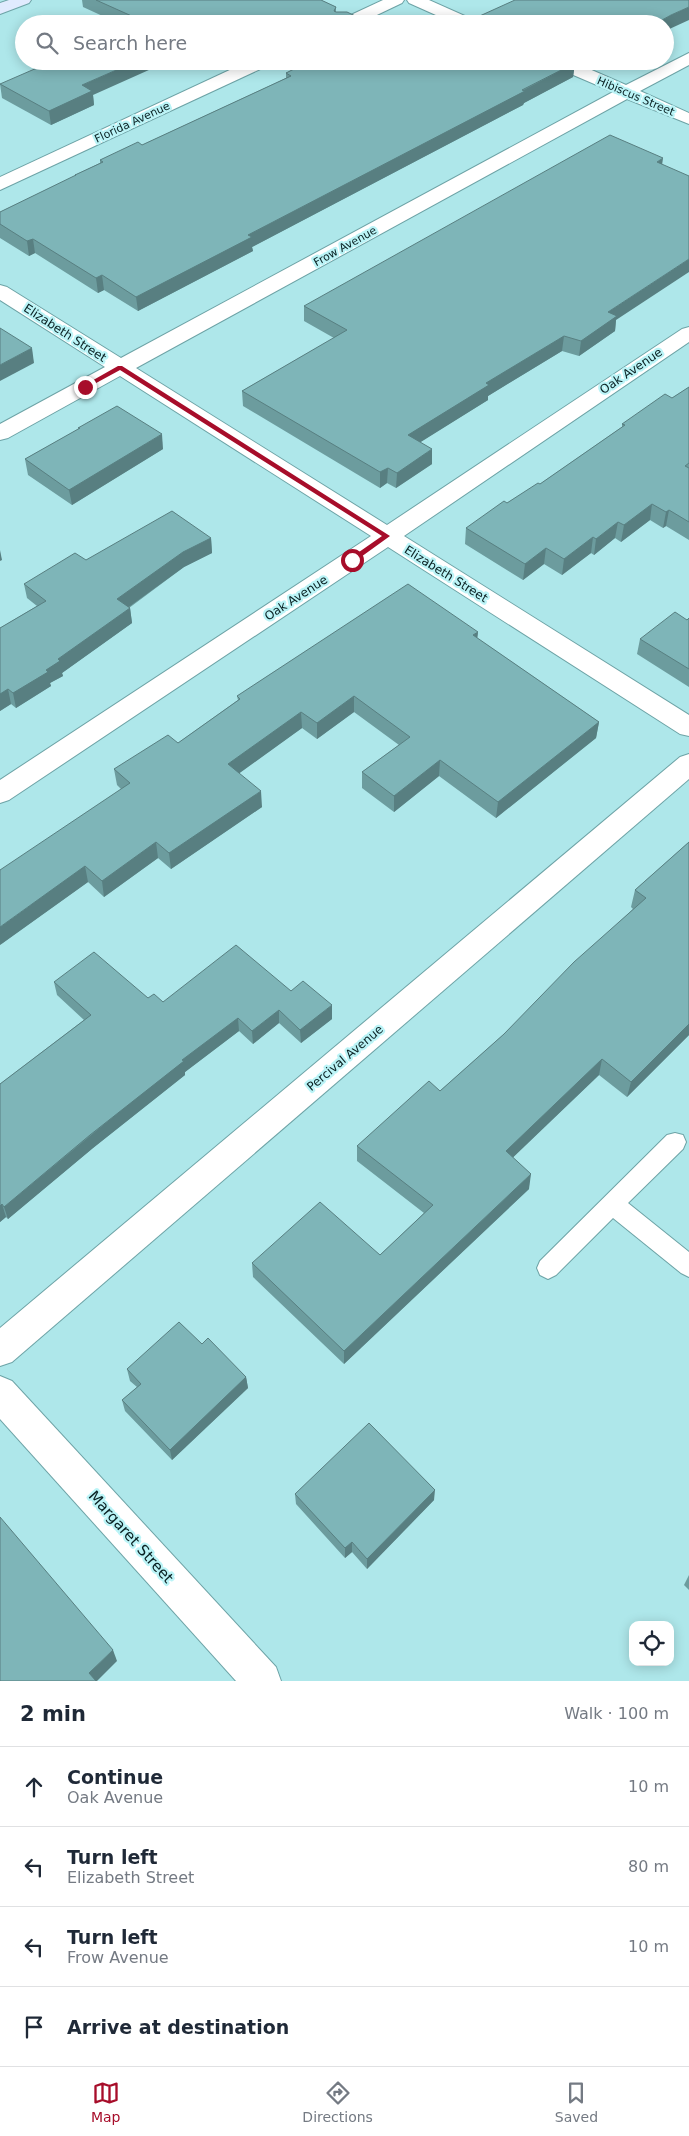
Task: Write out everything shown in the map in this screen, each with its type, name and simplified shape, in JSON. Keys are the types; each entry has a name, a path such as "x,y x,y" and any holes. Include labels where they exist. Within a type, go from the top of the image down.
{"main road":[{"path":"0,9 23,0"}],"street":[{"path":"364,15 396,0"},
{"path":"415,0 449,15"},
{"name":"Frow Avenue","path":"674,66 689,58"},
{"name":"Florida Avenue","path":"0,184 244,70"},
{"name":"Hibiscus Street","path":"576,70 689,119"},
{"name":"Frow Avenue","path":"0,433 667,70"},
{"name":"Elizabeth Street","path":"0,291 689,727"},
{"name":"Oak Avenue","path":"0,793 689,333"},
{"name":"Percival Avenue","path":"0,1350 689,764"},
{"name":"Margaret Street","path":"0,1393 262,1681"}],"lane":[{"path":"548,1268 674,1142"},
{"path":"613,1204 689,1266"}],"building":[{"path":"96,0 321,0 336,7 334,11 336,12 347,12 353,15 129,15"},
{"path":"515,0 689,0 689,7 671,15 482,15"},
{"path":"32,70 116,70 82,85 92,91 49,111 0,84"},
{"path":"292,70 561,70 522,90 525,91 248,235 252,237 136,297 102,275 96,278 33,239 27,241 0,224 0,212 103,162 100,160 138,142 142,145 291,76 286,73"},
{"path":"610,135 663,158 657,162 689,176 689,259 608,312 617,316 581,341 564,336 486,383 489,385 408,435 432,449 397,473 388,468 380,472 242,391 347,330 304,306"},
{"path":"0,328 32,348 0,365"},
{"path":"689,387 689,463 685,466 689,468 689,522 669,510 666,512 652,504 624,525 618,522 596,539 593,537 564,559 546,548 525,564 466,528 504,501 507,503 538,483 540,484 625,425 622,424 665,394 672,398"},
{"path":"117,406 162,434 69,490 25,459 80,428 78,428"},
{"path":"172,511 211,538 183,552 117,599 130,608 58,659 60,661 46,670 48,672 13,693 8,689 0,694 0,628 46,601 24,584 75,553 86,560"},
{"path":"408,584 478,632 473,635 599,722 498,802 440,760 394,796 362,772 410,737 354,696 317,723 301,712 228,764 261,791 169,853 156,842 102,881 85,866 0,927 0,870 130,783 114,769 168,735 178,743 240,699 237,696"},
{"path":"675,612 687,620 689,618 689,669 640,639"},
{"path":"689,842 689,1024 631,1082 602,1059 506,1151 531,1174 344,1351 252,1263 320,1202 380,1255 433,1205 357,1146 429,1081 440,1091 504,1034 574,962 646,898 635,890"},
{"path":"236,945 291,991 303,981 332,1005 300,1030 279,1010 252,1031 238,1018 182,1060 184,1061 90,1135 4,1207 2,1204 0,1206 0,1084 91,1015 54,982 94,952 148,998 154,994 163,1002"},
{"path":"179,1322 202,1344 208,1338 246,1377 170,1450 122,1400 141,1384 127,1369"},
{"path":"369,1423 435,1490 367,1559 352,1542 345,1548 295,1494"},
{"path":"0,1517 113,1650 89,1673 96,1681 0,1681"}],"route":[{"path":"85,387 120,368 386,536 352,560"}]}
